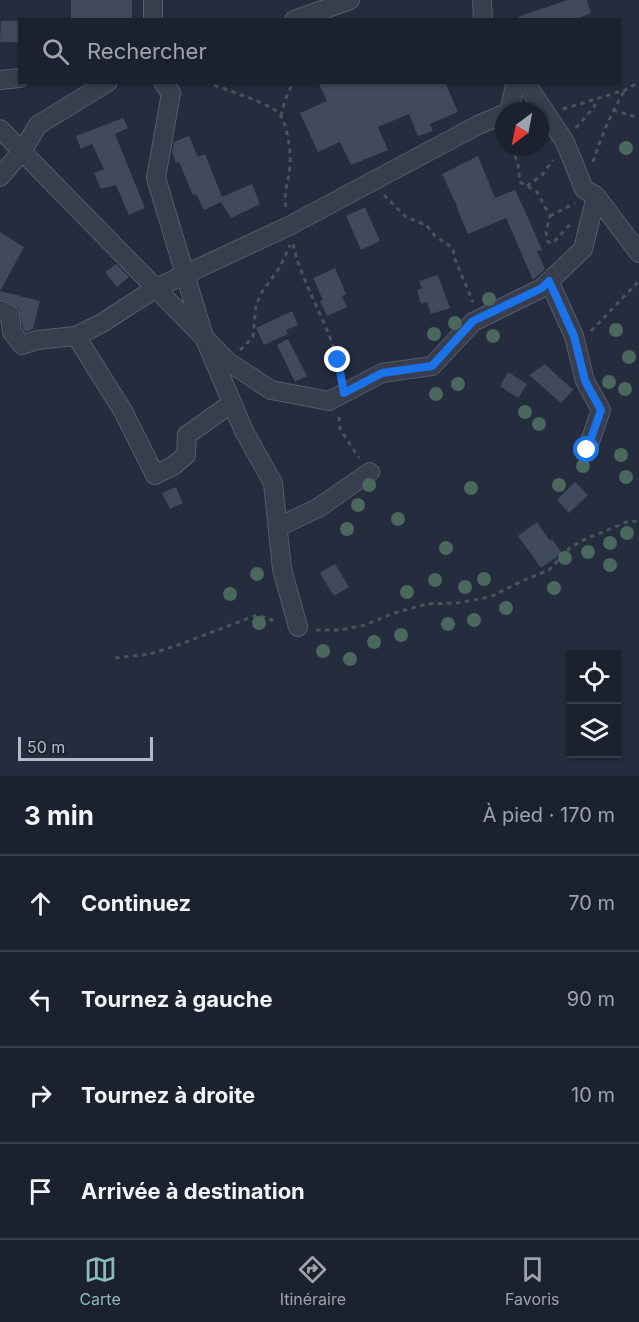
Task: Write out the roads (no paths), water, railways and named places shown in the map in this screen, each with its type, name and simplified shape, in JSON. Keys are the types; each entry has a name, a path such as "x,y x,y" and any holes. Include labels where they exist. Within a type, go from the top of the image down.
{"street":[{"path":"153,0 153,18"},
{"path":"300,18 350,0"},
{"path":"482,0 483,18"},
{"path":"0,80 18,78"},
{"path":"0,177 21,151 38,124 105,84"},
{"path":"164,84 171,93 156,178 204,337 244,430 273,483 282,569 297,627"},
{"path":"511,102 516,84"},
{"path":"526,84 565,142 590,193 639,253"},
{"path":"0,309 10,315 12,332 22,345 37,340 76,336 102,324 156,288 289,226 495,119"},
{"path":"0,129 228,361 271,390 329,401 382,373 432,366 473,321 542,288 583,249 590,193"},
{"path":"549,281 576,344 585,381 601,410 587,450"},
{"path":"76,336 123,411 155,475 173,466 186,455 188,435 232,403"},
{"path":"278,527 318,508 369,472"}]}
